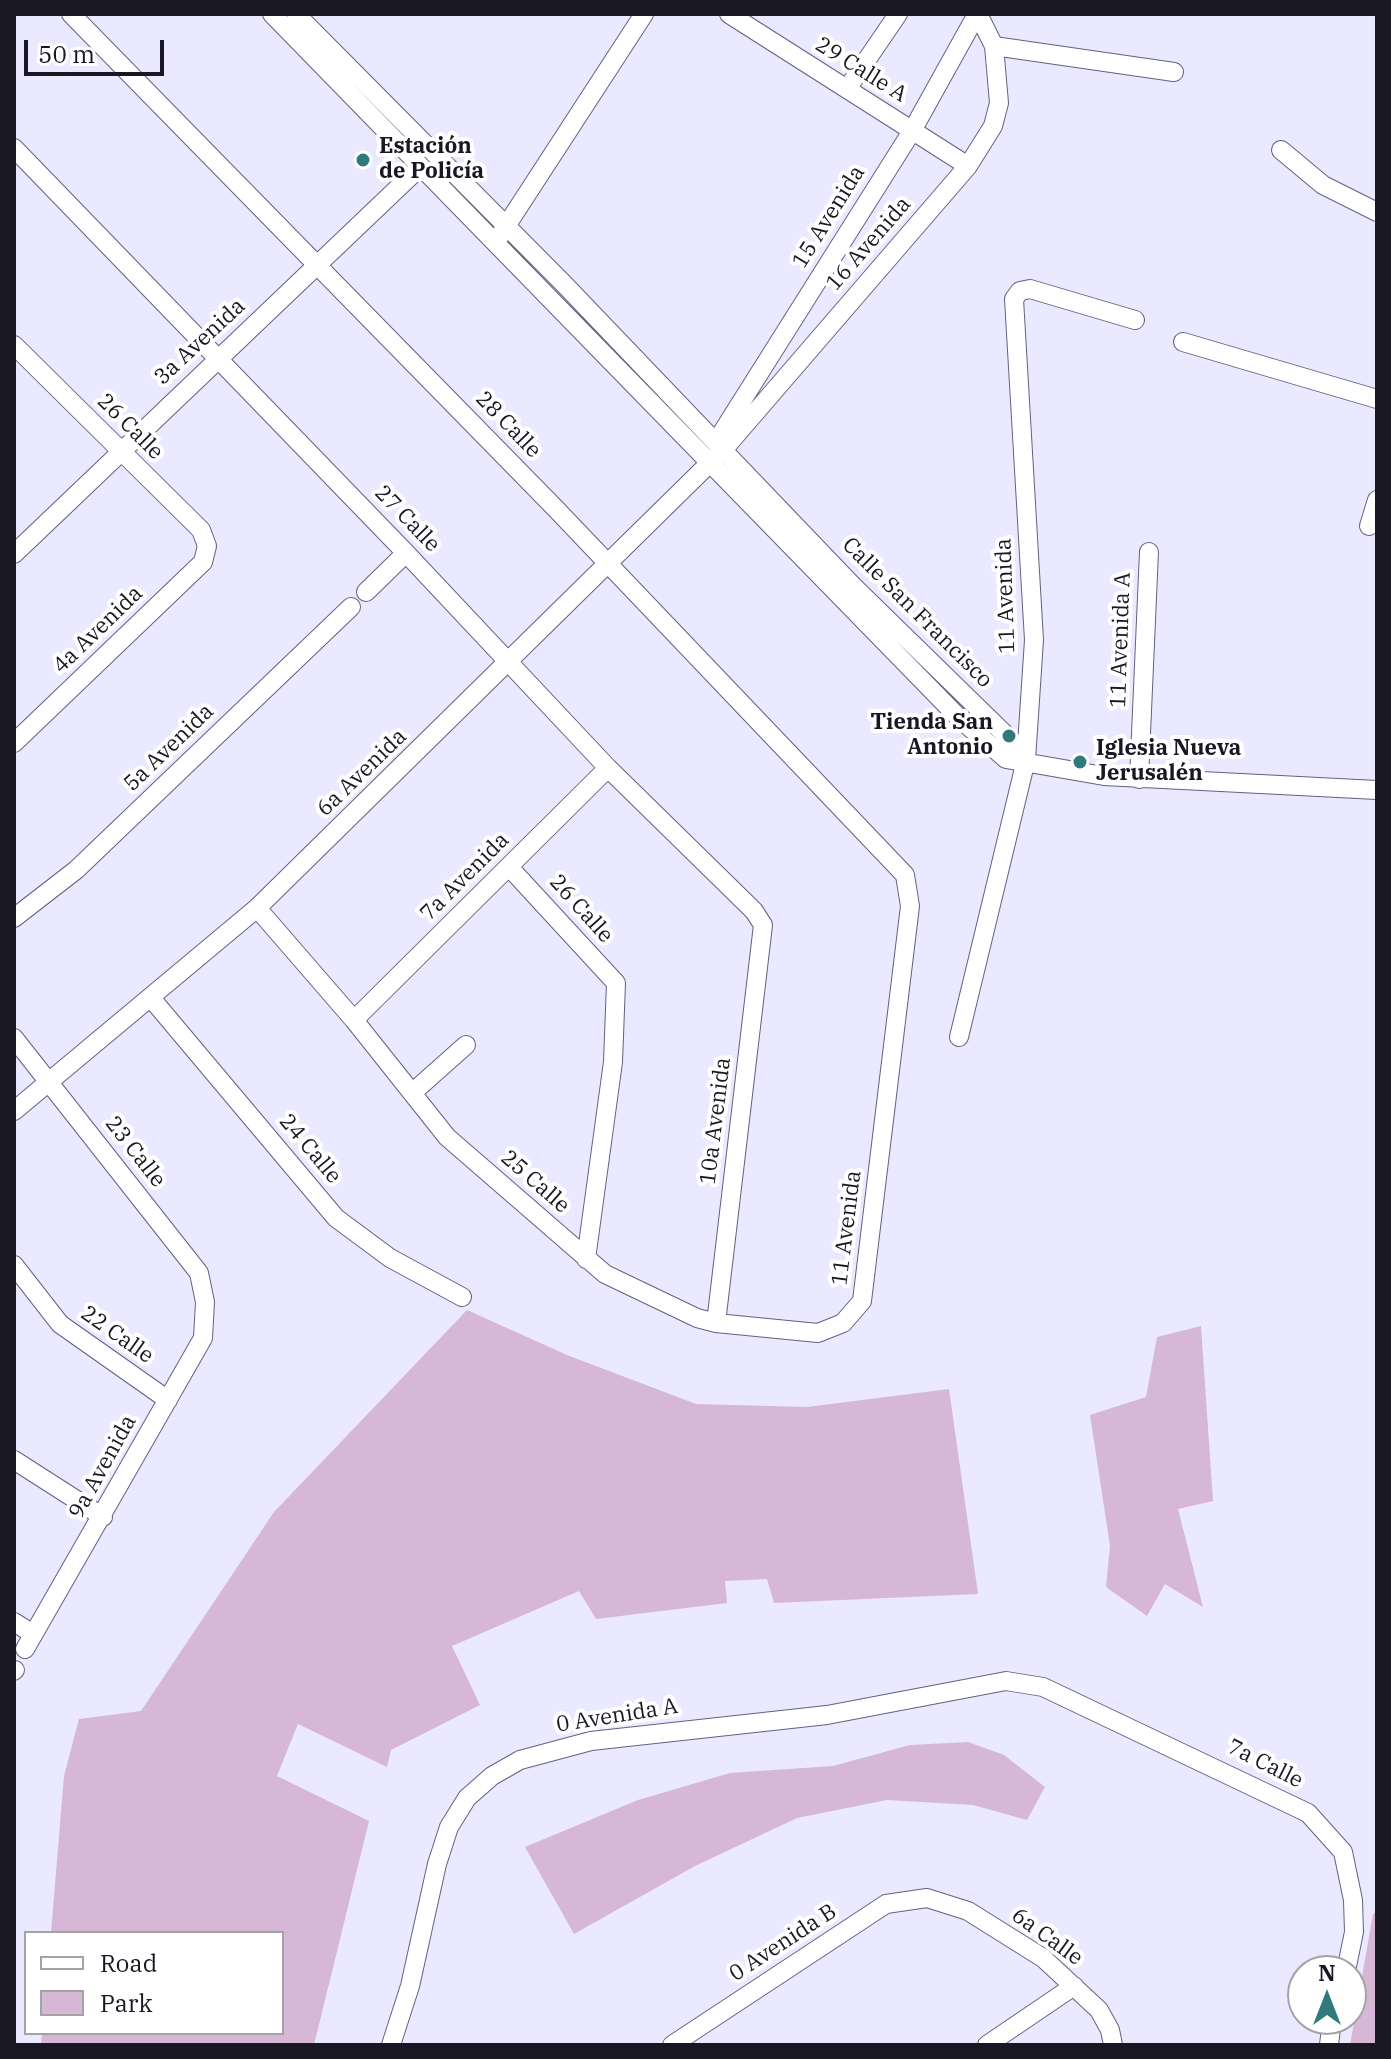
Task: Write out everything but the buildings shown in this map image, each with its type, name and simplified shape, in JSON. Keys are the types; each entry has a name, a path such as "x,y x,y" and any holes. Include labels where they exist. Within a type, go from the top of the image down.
{"street":[{"name":"28 Calle","path":"71,14 319,263 905,875"},
{"name":"Calle San Francisco","path":"272,14 420,167 500,236 720,446 853,586 1018,747 1026,760"},
{"name":"Calle San Francisco","path":"296,14 708,463 959,718 1006,759 1026,760"},
{"path":"500,236 644,14"},
{"name":"29 Calle A","path":"731,14 968,166"},
{"path":"847,89 898,14"},
{"path":"978,14 994,46 1174,72"},
{"name":"15 Avenida","path":"720,446 912,131 978,14"},
{"name":"16 Avenida","path":"720,446 968,166 993,126 999,103 994,46"},
{"name":"27 Calle","path":"14,148 511,662 608,768 754,911 763,925"},
{"path":"1281,150 1323,185 1377,212"},
{"name":"3a Avenida","path":"16,548 420,167"},
{"name":"11 Avenida","path":"959,1037 1026,760 1034,640 1014,299 1020,291 1030,289 1135,320"},
{"path":"1183,342 1377,399"},
{"name":"26 Calle","path":"14,345 201,530 207,546"},
{"name":"6a Avenida","path":"14,1111 257,908 511,662 708,463 720,446"},
{"path":"1369,526 1377,500"},
{"name":"4a Avenida","path":"14,743 203,562 207,546"},
{"name":"11 Avenida A","path":"1139,779 1149,552"},
{"path":"366,592 406,553"},
{"name":"5a Avenida","path":"14,918 76,870 351,607"},
{"path":"1026,760 1059,769 1139,779 1377,790"},
{"name":"7a Avenida","path":"354,1020 608,768"},
{"name":"26 Calle","path":"510,868 616,983 613,1062 586,1259"},
{"name":"11 Avenida","path":"862,1301 910,906 905,875"},
{"name":"25 Calle","path":"257,908 354,1020 447,1137 605,1274 697,1318 716,1323 818,1333 843,1323 862,1301"},
{"name":"10a Avenida","path":"716,1323 763,925"},
{"name":"24 Calle","path":"151,998 336,1218 390,1258 462,1297"},
{"name":"23 Calle","path":"14,1038 199,1273 205,1302"},
{"path":"412,1093 466,1045"},
{"name":"22 Calle","path":"14,1265 60,1324 168,1400"},
{"name":"9a Avenida","path":"14,1622 29,1642 203,1338 205,1302"},
{"path":"14,1460 103,1517"},
{"name":"0 Avenida A","path":"391,2045 410,1986 433,1877 449,1827 467,1798 492,1776 520,1760 591,1741 827,1715 1006,1681 1043,1687"},
{"name":"7a Calle","path":"1043,1687 1308,1813 1343,1852 1353,1900 1354,1932 1349,1955"},
{"name":"6a Calle","path":"927,1898 968,1911 1043,1958 1105,2020 1113,2045"},
{"name":"0 Avenida B","path":"672,2045 886,1904 927,1898"},
{"path":"987,2045 1074,1986"}],"green space":[{"path":"467,1310 567,1355 696,1404 807,1407 949,1389 978,1594 774,1603 767,1579 725,1581 727,1603 596,1619 579,1591 452,1646 480,1705 391,1750 387,1767 298,1724 277,1776 369,1821 314,2045 41,2045 42,2035 284,2035 284,1931 51,1931 64,1776 79,1719 141,1711 274,1512"},
{"path":"1201,1326 1213,1501 1178,1509 1203,1607 1165,1584 1147,1616 1106,1587 1110,1546 1090,1415 1146,1397 1157,1337"},
{"path":"968,1742 1004,1755 1045,1787 1027,1820 973,1805 887,1800 797,1818 695,1866 574,1934 525,1847 638,1800 730,1773 833,1766 910,1745"},
{"path":"1377,1911 1377,2045 1350,2045 1352,2035 1367,2035 1366,1955 1373,1914"}],"place":[{"name":"Estación de Policía","path":"363,160"},
{"name":"Tienda San Antonio","path":"1009,736"},
{"name":"Iglesia Nueva Jerusalén","path":"1080,762"}]}
